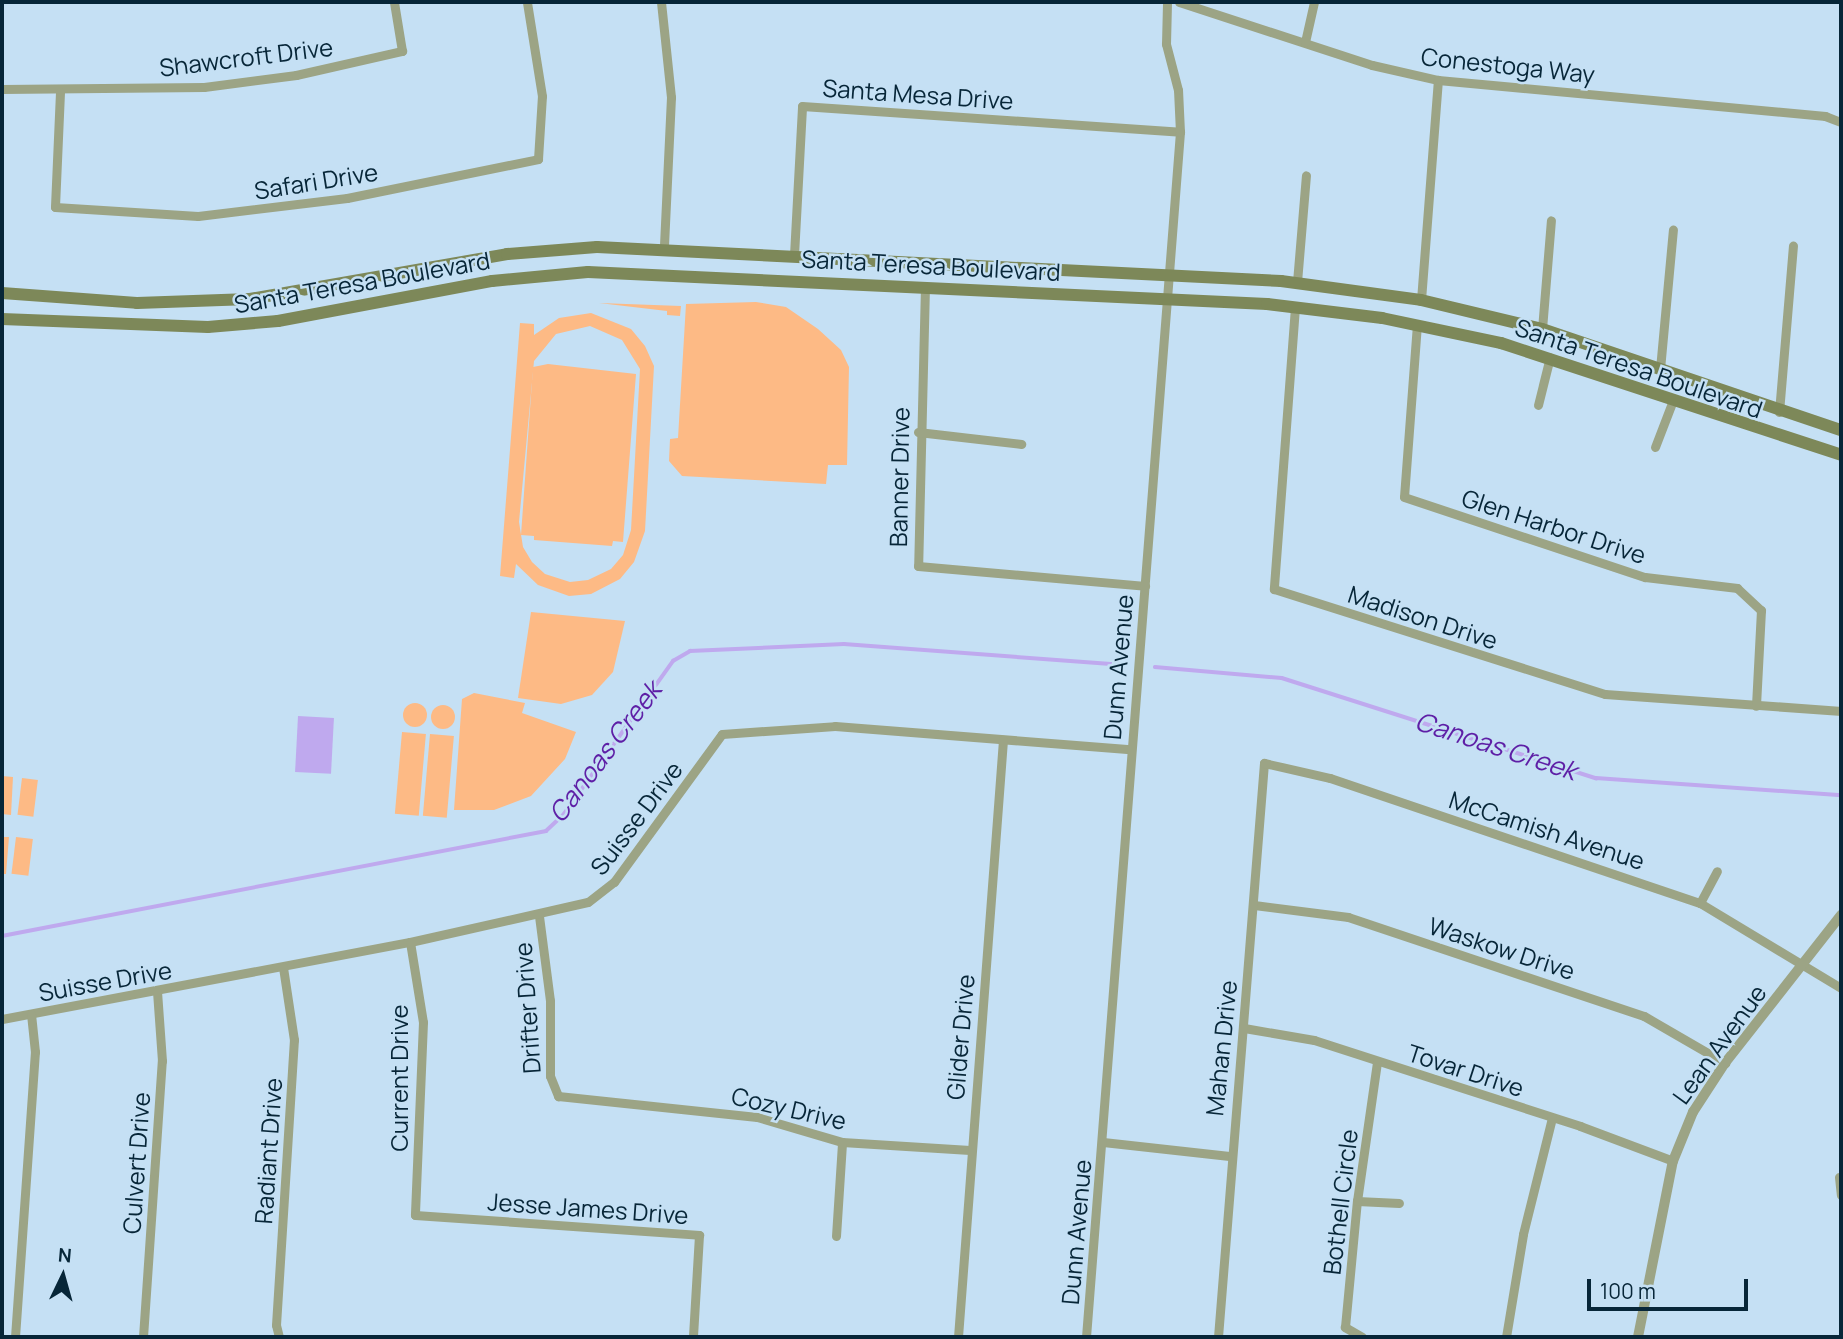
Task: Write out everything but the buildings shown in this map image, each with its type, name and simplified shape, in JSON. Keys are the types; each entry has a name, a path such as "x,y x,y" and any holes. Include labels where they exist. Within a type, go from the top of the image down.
{"main road":[{"name":"Santa Teresa Boulevard","path":"4,292 137,303 228,300 507,254 584,247 664,248 1297,282 1421,300 1542,329 1779,412 1841,430"},
{"name":"Santa Teresa Boulevard","path":"5,320 155,328 222,326 278,321 492,281 588,272 925,286 1295,307 1417,324 1550,357 1841,455"}],"street":[{"name":"Shawcroft Drive","path":"2,89 60,92 205,87 296,75 402,51 394,2"},
{"name":"Safari Drive","path":"60,92 55,207 198,216 347,198 538,159 542,96 527,2"},
{"path":"661,2 671,97 664,248"},
{"name":"Dunn Avenue","path":"1086,1337 1180,132 1178,90 1166,44 1167,2"},
{"name":"Conestoga Way","path":"1179,2 1438,80 1825,116 1841,122"},
{"path":"1305,42 1314,2"},
{"path":"1421,300 1438,80"},
{"name":"Santa Mesa Drive","path":"794,255 802,106 1180,132"},
{"path":"1297,282 1306,175"},
{"path":"1542,329 1551,220"},
{"path":"1660,369 1673,230"},
{"path":"1779,412 1793,246"},
{"name":"Banner Drive","path":"925,286 918,432 918,566 1145,586"},
{"name":"Madison Drive","path":"1295,307 1274,589 1605,694 1841,711"},
{"name":"Glen Harbor Drive","path":"1417,324 1404,497 1645,577 1737,588 1761,610 1756,706"},
{"path":"1538,405 1550,357"},
{"path":"1655,447 1673,400"},
{"path":"918,432 1021,443"},
{"name":"Suisse Drive","path":"2,1019 410,943 539,916 601,896 722,734 835,726 1130,749"},
{"name":"Glider Drive","path":"958,1337 1003,740"},
{"name":"McCamish Avenue","path":"1264,763 1330,778 1700,903 1841,988"},
{"name":"Mahan Drive","path":"1218,1337 1229,1156 1244,1028 1264,763"},
{"path":"1700,903 1717,871"},
{"name":"Waskow Drive","path":"1254,905 1348,917 1644,1016 1725,1063"},
{"name":"Lean Avenue","path":"1638,1337 1672,1161 1693,1112 1725,1063 1805,966 1841,915"},
{"name":"Drifter Drive","path":"539,916 550,1001 550,1076 558,1096"},
{"name":"Current Drive","path":"410,943 423,1022 415,1215"},
{"name":"Radiant Drive","path":"279,1337 276,1325 294,1040 283,967"},
{"name":"Culvert Drive","path":"143,1337 162,1062 157,992"},
{"path":"15,1337 35,1052 32,1014"},
{"name":"Tovar Drive","path":"1244,1028 1314,1040 1552,1118 1672,1161"},
{"name":"Bothell Circle","path":"1362,1337 1345,1327 1357,1201 1377,1062"},
{"name":"Cozy Drive","path":"558,1096 757,1117 842,1142 970,1150"},
{"path":"1506,1337 1523,1234 1552,1118"},
{"path":"836,1236 842,1142"},
{"path":"1103,1142 1229,1156"},
{"path":"1839,1177 1841,1195"},
{"path":"1357,1201 1399,1203"},
{"name":"Jesse James Drive","path":"415,1215 699,1235 692,1337"}],"shaded area":[{"path":"756,302 786,307 818,329 841,350 849,367 847,465 828,465 826,484 682,476 669,461 670,439 678,438 686,304"},
{"path":"599,303 681,306 680,316 667,315 667,311"},
{"path":"591,313 631,329 645,346 654,366 645,531 634,562 620,579 591,594 569,596 538,585 516,564 514,578 500,576 520,323 534,324 534,335 559,318","holes":["590,326 622,340 640,369 631,530 623,555 611,569 588,580 570,582 545,574 532,562 523,547 519,522 534,361 556,334"]},
{"path":"548,364 636,374 623,542 613,541 612,546 534,540 534,536 521,535 533,367"},
{"path":"531,612 625,621 613,672 592,695 561,704 518,698"},
{"path":"474,693 525,703 522,713 576,732 565,759 531,796 494,810 454,810 462,699"},
{"path":"415,703 424,706 427,715 424,724 415,727 406,724 403,715 406,706"},
{"path":"443,705 452,708 455,717 452,726 443,729 434,726 431,717 434,708"},
{"path":"298,716 334,718 331,774 295,772"},
{"path":"402,732 426,734 419,816 395,814"},
{"path":"430,734 454,736 447,818 423,816"},
{"path":"2,776 13,777 11,815 2,814"},
{"path":"22,778 38,780 33,817 17,815"},
{"path":"2,837 9,837 6,874 2,874"},
{"path":"16,837 33,839 28,876 11,874"}],"waterway":[{"name":"Canoas Creek","path":"2,936 546,831 564,814 673,661 690,651 844,644 1124,665"},
{"name":"Canoas Creek","path":"1155,667 1282,678 1596,778 1841,795"}]}
